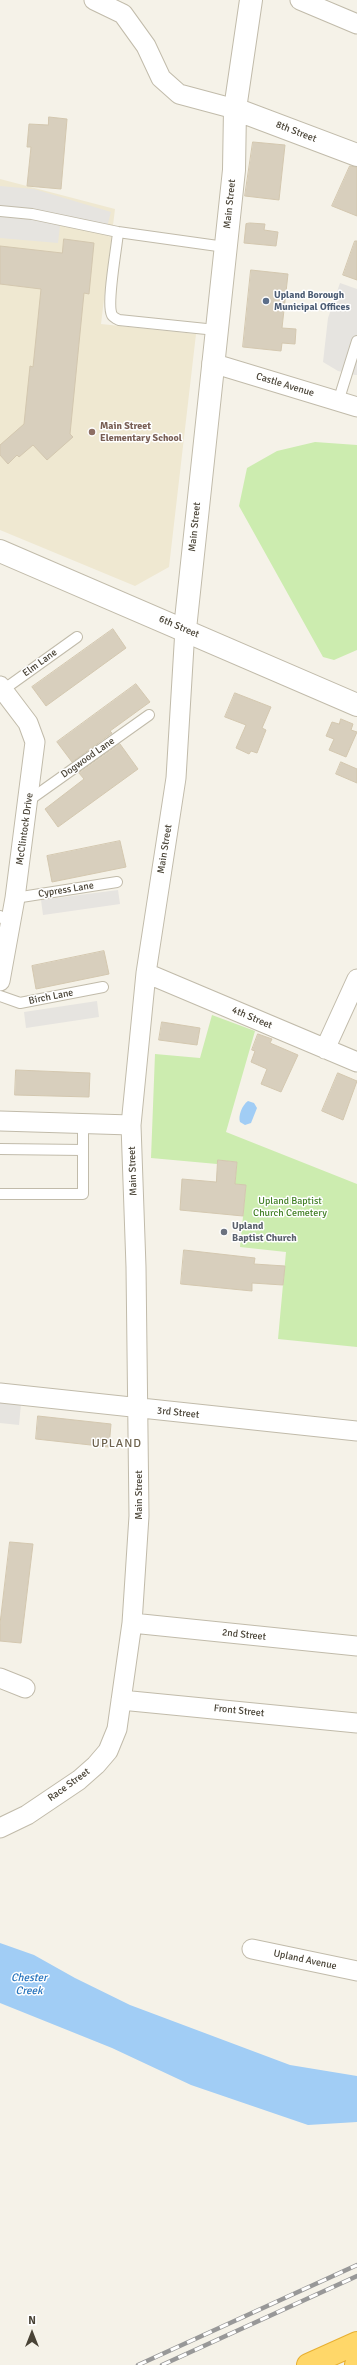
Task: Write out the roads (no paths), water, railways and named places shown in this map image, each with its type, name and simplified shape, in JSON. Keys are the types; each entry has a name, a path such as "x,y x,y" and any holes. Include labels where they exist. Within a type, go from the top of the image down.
{"highway":[{"path":"308,2365 357,2343"}],"street":[{"path":"94,0 123,14 146,46 161,78 179,94 235,109"},
{"name":"Main Street","path":"121,1700 132,1623 139,1516 131,1125 146,973 176,778 185,630 212,363 234,170 235,109 251,0"},
{"path":"300,0 357,24"},
{"name":"8th Street","path":"235,109 357,155"},
{"name":"Castle Avenue","path":"212,363 357,408"},
{"name":"6th Street","path":"0,551 357,705"},
{"name":"McClintock Drive","path":"0,981 6,921 15,898 35,750 34,736 28,723 2,688"},
{"name":"4th Street","path":"146,973 357,1062"},
{"path":"326,1049 357,979"},
{"path":"0,1121 131,1125"},
{"name":"3rd Street","path":"0,1393 138,1409 357,1431"},
{"name":"2nd Street","path":"132,1623 357,1646"},
{"path":"0,1678 25,1688"},
{"name":"Front Street","path":"121,1700 357,1723"},
{"name":"Race Street","path":"0,1828 27,1815 79,1780 96,1765 113,1741 118,1729 121,1700"},
{"name":"Upland Avenue","path":"252,1949 357,1971"}],"lane":[{"path":"0,212 32,214 118,232 225,247"},
{"path":"118,232 110,302 111,314 119,320 216,330"},
{"path":"338,402 357,341"},
{"name":"Elm Lane","path":"2,688 77,636"},
{"name":"Dogwood Lane","path":"28,801 149,715"},
{"name":"Cypress Lane","path":"15,898 117,882"},
{"name":"Birch Lane","path":"0,996 20,1003 103,987"},
{"path":"0,1194 83,1194 83,1124"},
{"path":"0,1149 83,1150"}],"water":[{"path":"248,1101 254,1103 257,1108 251,1123 245,1125 240,1122 240,1114 242,1108"},
{"name":"Chester Creek","path":"0,1943 34,1955 75,1978 130,2005 290,2065 357,2076 357,2122 308,2125 191,2085 112,2048 0,2003"}],"railway":[{"path":"138,2365 357,2265"},
{"path":"162,2365 357,2276"}],"place":[{"name":"Upland Borough Municipal Offices","path":"266,301"},
{"name":"Main Street Elementary School","path":"92,432"},
{"name":"Upland Baptist Church","path":"224,1232"}],"district":[{"name":"UPLAND","path":"117,1444"}],"park label":[{"name":"Upland Baptist Church Cemetery","path":"290,1206"}]}
